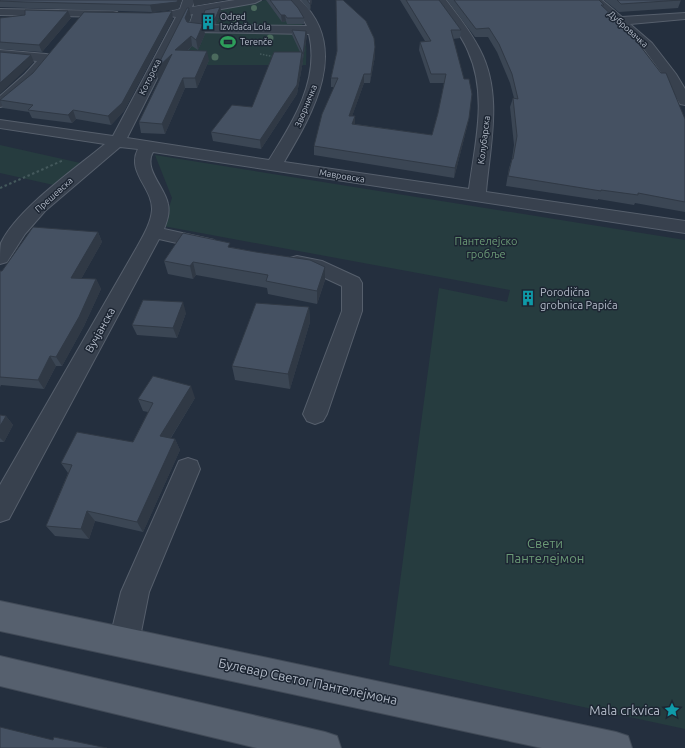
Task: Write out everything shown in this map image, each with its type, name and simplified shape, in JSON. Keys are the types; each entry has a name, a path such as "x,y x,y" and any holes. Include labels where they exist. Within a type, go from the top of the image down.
{"main road":[{"name":"Булевар Светог Пантелејмона","path":"0,616 616,748"},
{"path":"0,671 325,748"}],"street":[{"path":"13,12 24,0"},
{"name":"Которска","path":"118,141 184,13 189,0"},
{"path":"160,15 184,13 255,0"},
{"name":"Зворничка","path":"274,165 301,122 314,92 320,54 314,30 307,16 293,0"},
{"name":"Колубарска","path":"440,0 465,34 475,52 485,85 487,114 477,196"},
{"name":"Дубровачка","path":"595,0 648,46 671,78 685,101"},
{"path":"200,10 194,28 314,30"},
{"path":"0,12 122,15"},
{"path":"74,24 84,13"},
{"path":"620,21 685,16"},
{"path":"0,103 30,77 55,46"},
{"path":"0,54 46,58"},
{"path":"671,78 685,78"},
{"name":"Мавровска","path":"0,124 685,227"},
{"name":"Прешевска","path":"0,258 19,230 39,206 118,141"},
{"name":"Вучјанска","path":"0,510 153,232 161,207 159,197 142,167 142,154 148,146"},
{"path":"153,232 222,247"},
{"path":"276,258 315,266 352,283 352,311 315,414"},
{"path":"124,642 135,592 188,469"}],"path":[{"path":"260,54 281,58"},
{"path":"0,188 65,160"}],"green space":[{"path":"266,0 286,0 298,16 302,23 306,37 306,65 194,65 163,56 183,15"},
{"path":"0,145 85,164 58,186 0,173"},
{"name":"Свети Пантелејмон","path":"155,155 685,240 685,729 389,665 439,288 507,302 510,290 163,226 172,198"}],"building":[{"path":"0,0 178,0 177,2 150,5"},
{"path":"270,0 291,0 304,18 287,18 285,15 281,15"},
{"path":"336,0 343,0 366,21 374,38 375,47 371,74 364,74 349,116 355,116 352,124 432,135 446,74 431,74 420,42 431,41 406,0 439,0 461,30 451,30 464,79 469,79 472,94 469,118 455,168 314,146 322,114 338,78 331,78 337,51"},
{"path":"454,0 599,0 604,5 601,5 628,30 661,73 666,73 685,119 685,202 638,193 638,195 601,191 508,176 517,136 513,98 518,99 512,74 499,44 489,28 476,29"},
{"path":"617,0 681,0 621,4"},
{"path":"220,7 215,19 202,19 205,10"},
{"path":"187,8 189,8 185,18 187,22 203,24 196,40 191,36 175,50 207,51 195,78 183,78 162,124 139,122 172,54 156,69"},
{"path":"25,10 68,11 39,45 0,42 0,18 25,15"},
{"path":"172,11 122,103 108,116 73,110 68,115 28,110 33,105 0,100 33,73 84,12 150,13"},
{"path":"292,30 306,31 303,54"},
{"path":"0,52 31,55 0,83"},
{"path":"274,52 302,52 297,85 260,140 211,132 232,105 252,107"},
{"path":"33,227 98,232 71,278 96,279 79,317 56,357 50,356 38,380 0,377 0,271 2,271"},
{"path":"183,233 230,243 228,247 310,260 325,267 317,291 266,281 268,275 193,262 190,266 164,261"},
{"path":"143,300 183,302 173,328 132,325"},
{"path":"256,303 309,307 288,374 232,366"},
{"path":"153,376 191,386 160,436 175,439 137,522 87,511 81,529 46,526 72,465 61,463 77,432 133,442 153,403 138,399"},
{"path":"0,415 6,416 0,426"},
{"path":"0,727 53,740 54,737 107,748 0,748"}],"place":[{"name":"Odred Izviđača Lola","path":"208,22"},
{"name":"Terenče","path":"228,42"},
{"name":"Porodična grobnica Papića","path":"528,298"},
{"name":"Mala crkvica","path":"672,710"}],"park label":[{"name":"Пантелејско гробље","path":"486,247"}]}
